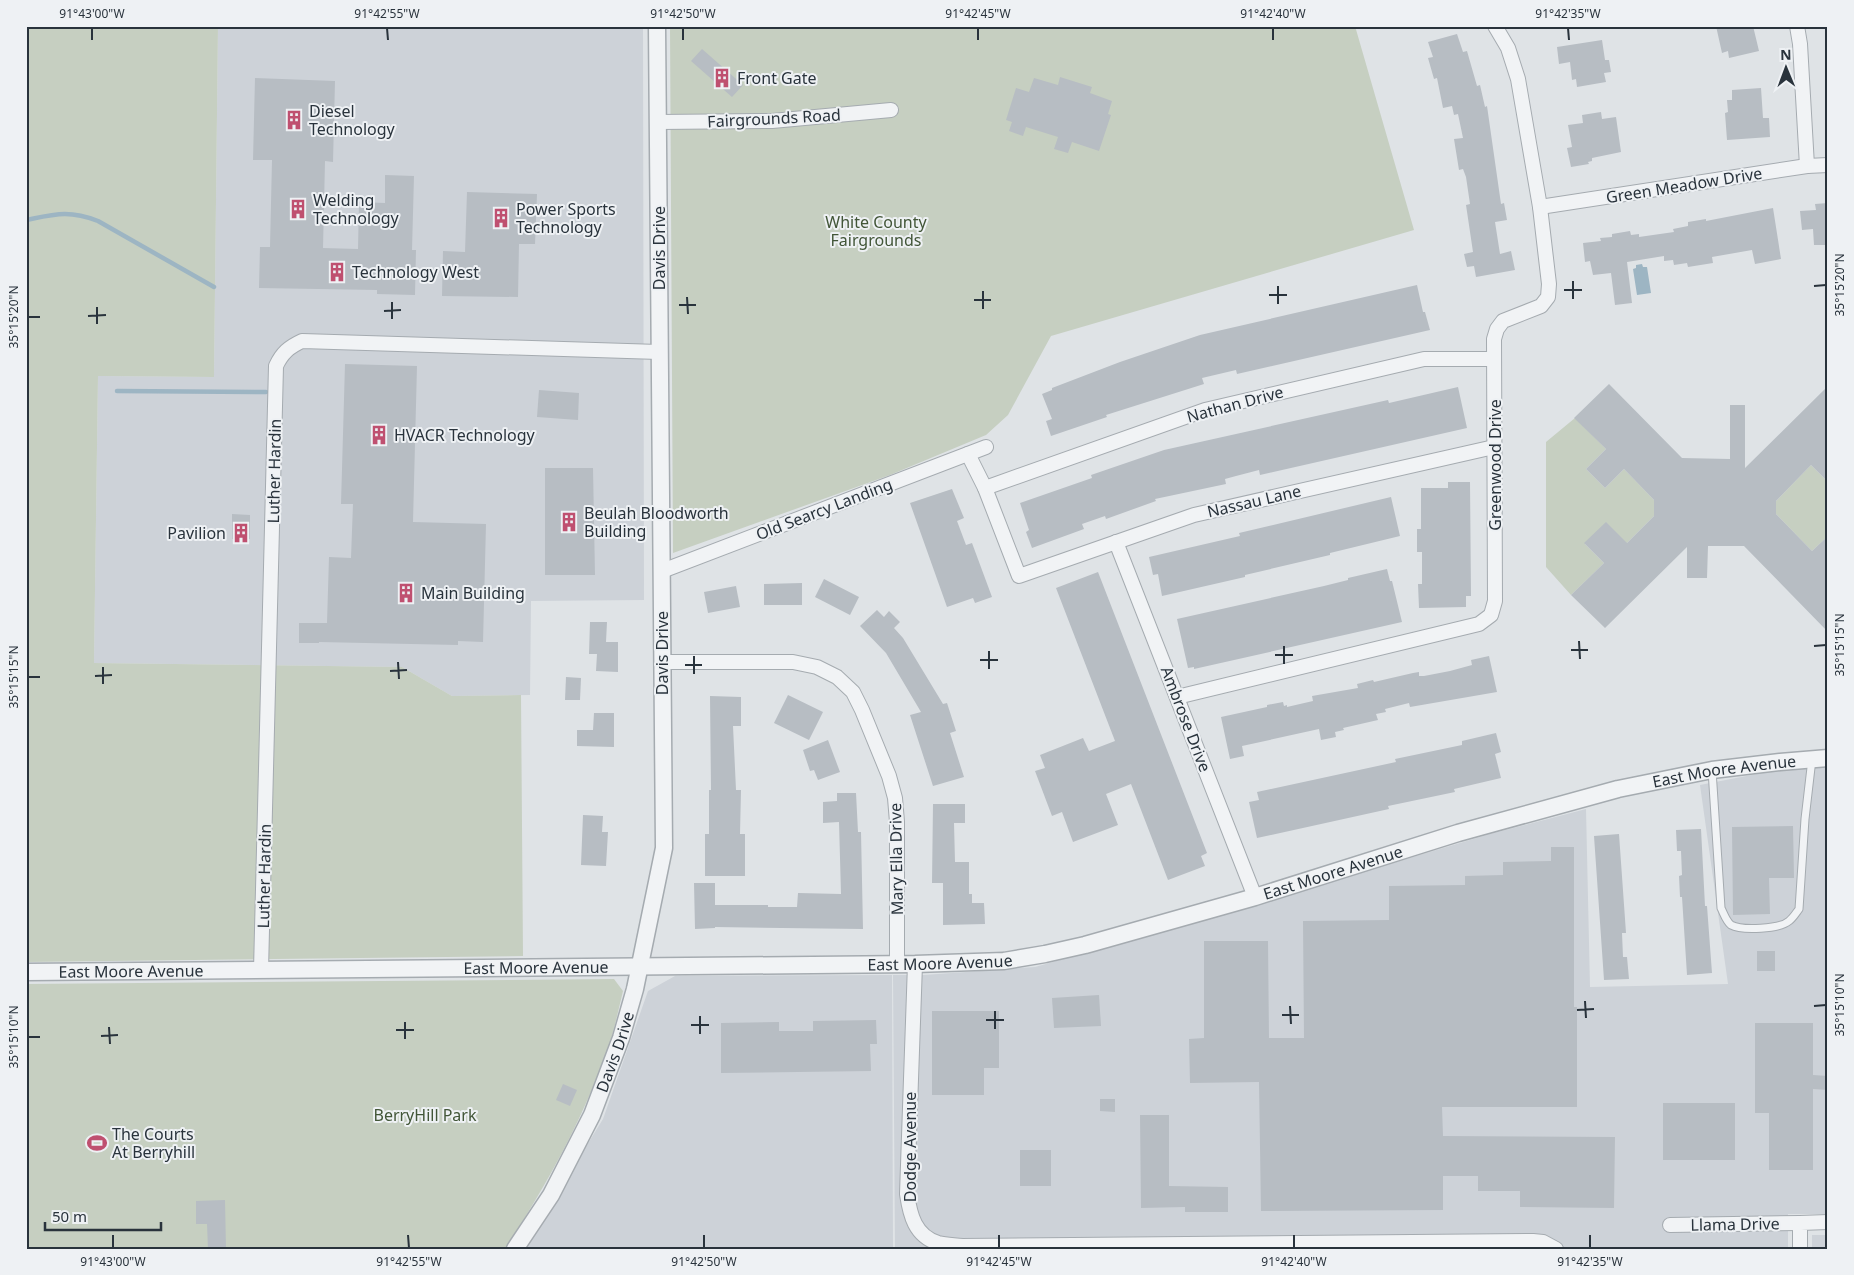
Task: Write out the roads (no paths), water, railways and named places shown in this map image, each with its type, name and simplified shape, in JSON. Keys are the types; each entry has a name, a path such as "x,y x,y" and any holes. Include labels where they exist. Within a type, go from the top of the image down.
{"street":[{"name":"Davis Drive","path":"515,1249 551,1195 592,1115 621,1038 634,989 664,848 657,26"},
{"name":"Greenwood Drive","path":"1177,697 1479,624 1491,615 1495,601 1494,339 1497,329 1503,321 1541,306 1548,297 1549,284 1540,207 1518,79 1508,48 1495,26"},
{"path":"1797,26 1800,44 1807,166"},
{"name":"Fairgrounds Road","path":"658,122 772,121 891,110"},
{"name":"Green Meadow Drive","path":"1540,207 1807,166 1828,165"},
{"name":"Luther Hardin","path":"262,970 276,366 280,358 285,351 302,342 659,352"},
{"name":"Nathan Drive","path":"985,488 1205,410 1424,359 1494,359"},
{"name":"Old Searcy Landing","path":"662,571 986,447"},
{"name":"Nassau Lane","path":"985,488 1018,576 1194,515 1494,447"},
{"path":"968,454 985,488"},
{"name":"Ambrose Drive","path":"1116,542 1256,897"},
{"name":"Mary Ella Drive","path":"663,662 793,662 817,667 837,677 853,692 886,768 895,798 897,822 897,964"},
{"name":"East Moore Avenue","path":"26,972 915,964 1004,961 1085,945 1256,897 1458,834 1618,789 1712,770 1820,758"},
{"name":"Dodge Avenue","path":"915,964 907,1194 910,1216 920,1233 938,1243 962,1246 1533,1241 1543,1242 1554,1247"},
{"name":"Llama Drive","path":"1800,1222 1800,1249"},
{"name":"Llama Drive","path":"1670,1225 1828,1222"}],"lane":[{"path":"1712,770 1722,908 1725,918 1732,925 1743,928 1779,927 1790,921 1799,909 1805,819 1820,758"}],"water":[{"path":"1642,264 1643,267 1647,267 1651,293 1637,295 1633,269 1636,268 1636,265"}],"waterway":[{"path":"26,220 70,214 98,221 214,287"},
{"path":"117,391 266,392"}],"place":[{"name":"Front Gate","path":"722,78"},
{"name":"Diesel Technology","path":"294,120"},
{"name":"Welding Technology","path":"298,209"},
{"name":"Power Sports Technology","path":"501,218"},
{"name":"Technology West","path":"337,272"},
{"name":"HVACR Technology","path":"379,435"},
{"name":"Beulah Bloodworth Building","path":"569,522"},
{"name":"Pavilion","path":"241,533"},
{"name":"Main Building","path":"406,593"},
{"name":"The Courts At Berryhill","path":"97,1143"}],"park label":[{"name":"White County Fairgrounds","path":"876,231"},
{"name":"BerryHill Park","path":"425,1115"}]}
